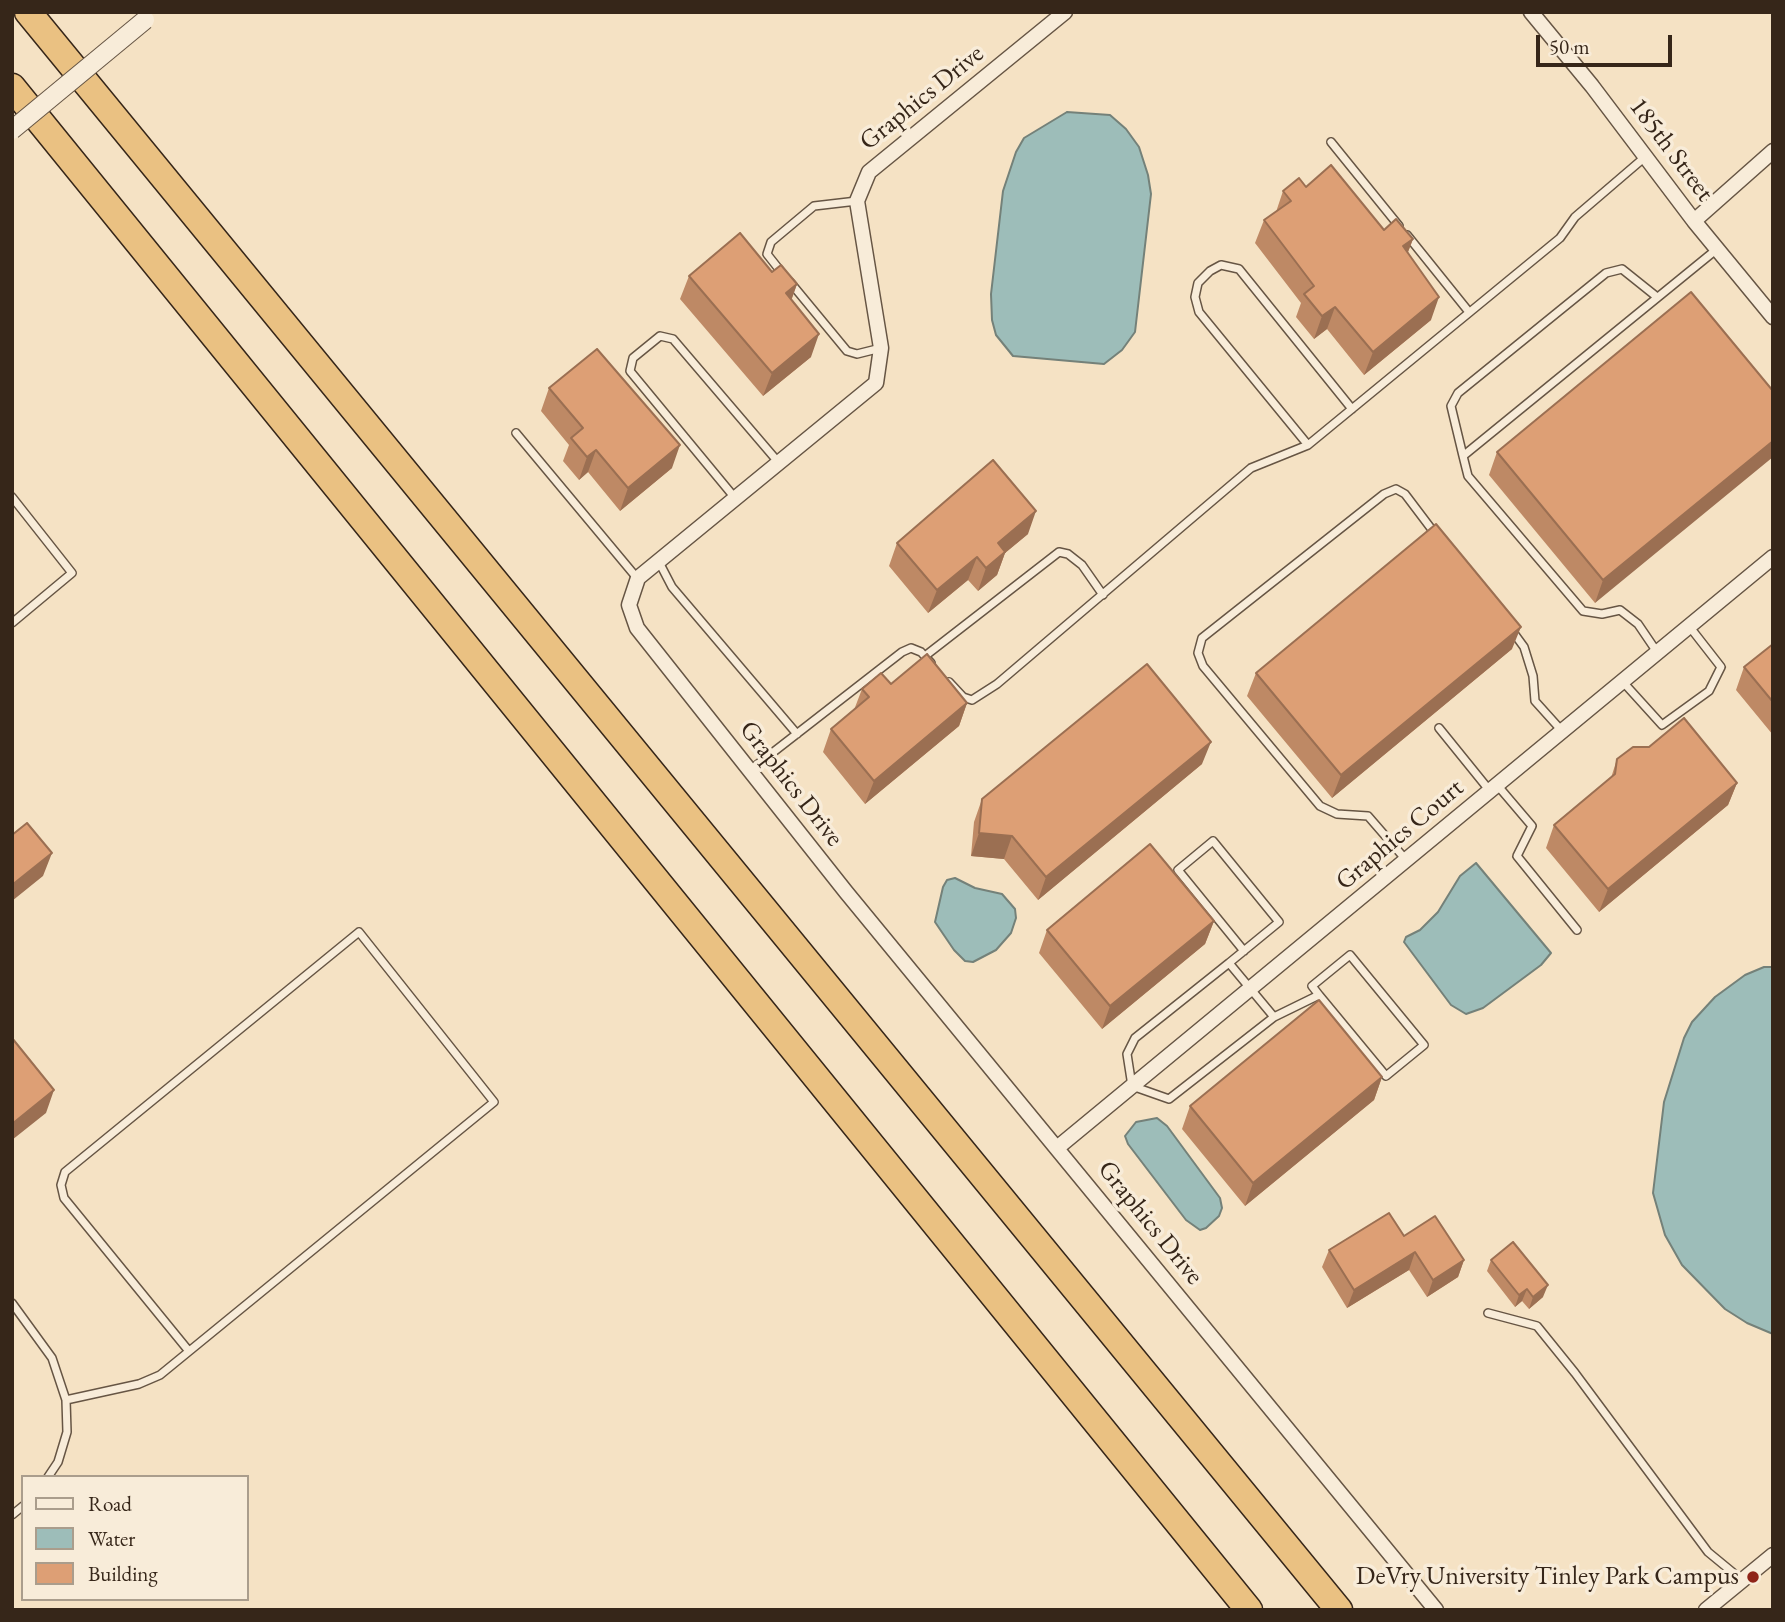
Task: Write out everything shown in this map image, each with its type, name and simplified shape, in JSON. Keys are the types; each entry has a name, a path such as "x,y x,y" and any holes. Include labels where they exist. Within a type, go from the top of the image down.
{"highway":[{"path":"28,12 1339,1610"},
{"path":"12,87 1249,1610"}],"street":[{"name":"Graphics Drive","path":"858,201 869,172 1065,12"},
{"name":"185th Street","path":"1531,12 1592,86 1694,221 1773,317"},
{"path":"12,130 145,20"},
{"path":"1694,221 1773,151"},
{"path":"638,578 876,383 881,348 858,201"},
{"name":"Graphics Court","path":"1057,1148 1773,557"},
{"name":"Graphics Drive","path":"638,578 629,605 637,628 749,771 1436,1610"},
{"path":"1706,1610 1773,1555"}],"lane":[{"path":"1331,142 1469,312"},
{"path":"749,771 902,652 911,648 925,656 963,697 972,700 997,684 1251,468 1308,445 1560,238 1575,217 1646,157"},
{"path":"858,201 814,206 771,242 767,254 846,351 857,354 881,348"},
{"path":"1463,456 1717,249"},
{"path":"1308,445 1199,312 1195,297 1198,283 1210,271 1221,265 1239,268 1352,408"},
{"path":"1657,297 1622,269 1606,273 1468,384 1458,393 1451,406 1468,476 1583,611 1602,614 1620,610 1638,624 1658,653"},
{"path":"735,498 629,371 633,358 660,336 673,340 779,463"},
{"path":"516,433 638,578"},
{"path":"1407,861 1368,816 1337,814 1320,806 1203,666 1198,653 1202,638 1384,494 1396,489 1405,494 1439,538"},
{"path":"12,498 72,573 12,623"},
{"path":"925,656 1059,552 1068,554 1082,565 1103,595"},
{"path":"659,561 672,587 797,734"},
{"path":"1507,625 1524,647 1533,676 1535,701 1563,732"},
{"path":"1623,682 1662,725 1709,691 1721,667 1689,626"},
{"path":"1439,728 1532,827 1517,856 1577,930"},
{"path":"1244,951 1178,870 1213,841 1279,922 1244,951 1135,1038 1127,1054 1132,1086 1169,1099 1274,1017 1319,995"},
{"path":"66,1399 139,1384 160,1375 494,1102 359,932 65,1172 61,1185 64,1198 188,1350"},
{"path":"1350,955 1424,1045 1386,1076 1319,995 1311,986 1350,955"},
{"path":"1229,963 1274,1017"},
{"path":"12,1303 52,1358 66,1399 67,1432 58,1462 49,1475"},
{"path":"1488,1313 1537,1326 1708,1552 1743,1580"}],"water":[{"path":"1067,112 1110,115 1126,129 1139,147 1151,194 1135,332 1122,350 1104,364 1013,356 996,335 992,320 991,294 1003,191 1016,152 1024,138"},
{"path":"1476,863 1551,953 1541,965 1483,1008 1466,1014 1451,1005 1404,942 1406,937 1420,930 1438,912 1460,876"},
{"path":"955,878 975,888 1002,894 1015,909 1016,918 1011,933 996,950 973,962 965,961 954,950 935,922 943,887 947,880"},
{"path":"1764,967 1773,967 1773,1334 1747,1323 1725,1309 1682,1265 1665,1235 1653,1193 1664,1102 1684,1038 1692,1022 1715,997 1745,975"},
{"path":"1157,1118 1167,1126 1220,1198 1222,1208 1219,1216 1206,1228 1200,1230 1186,1220 1128,1144 1125,1136 1136,1122"}],"building":[{"path":"1331,165 1384,230 1396,219 1413,239 1403,246 1439,297 1373,352 1335,307 1322,316 1304,294 1314,286 1264,220 1291,201 1283,191 1299,178 1306,187"},
{"path":"740,233 772,272 781,265 797,284 786,293 819,334 772,373 689,276"},
{"path":"1691,292 1773,391 1773,441 1603,580 1497,452"},
{"path":"597,349 680,445 628,488 596,450 587,457 571,438 583,428 549,388"},
{"path":"993,460 1036,511 998,543 1005,552 986,568 977,557 937,590 897,543"},
{"path":"1436,524 1521,627 1341,775 1256,673"},
{"path":"1773,644 1773,702 1744,667"},
{"path":"927,654 967,703 874,781 831,729 869,697 862,689 881,673 891,684"},
{"path":"1147,664 1211,742 1046,877 1012,836 979,833 982,799"},
{"path":"1684,718 1737,783 1608,889 1554,825 1615,774 1617,759 1633,747 1649,747"},
{"path":"27,823 52,853 12,885 12,835"},
{"path":"1150,844 1214,921 1110,1006 1047,930"},
{"path":"1319,1000 1382,1077 1253,1183 1190,1106"},
{"path":"12,1038 54,1090 12,1124"},
{"path":"1389,1213 1404,1236 1435,1216 1464,1260 1433,1280 1415,1252 1354,1290 1329,1250"},
{"path":"1513,1242 1548,1285 1533,1297 1527,1289 1519,1295 1491,1260"}],"place":[{"name":"DeVry University Tinley Park Campus","path":"1753,1577"}]}
